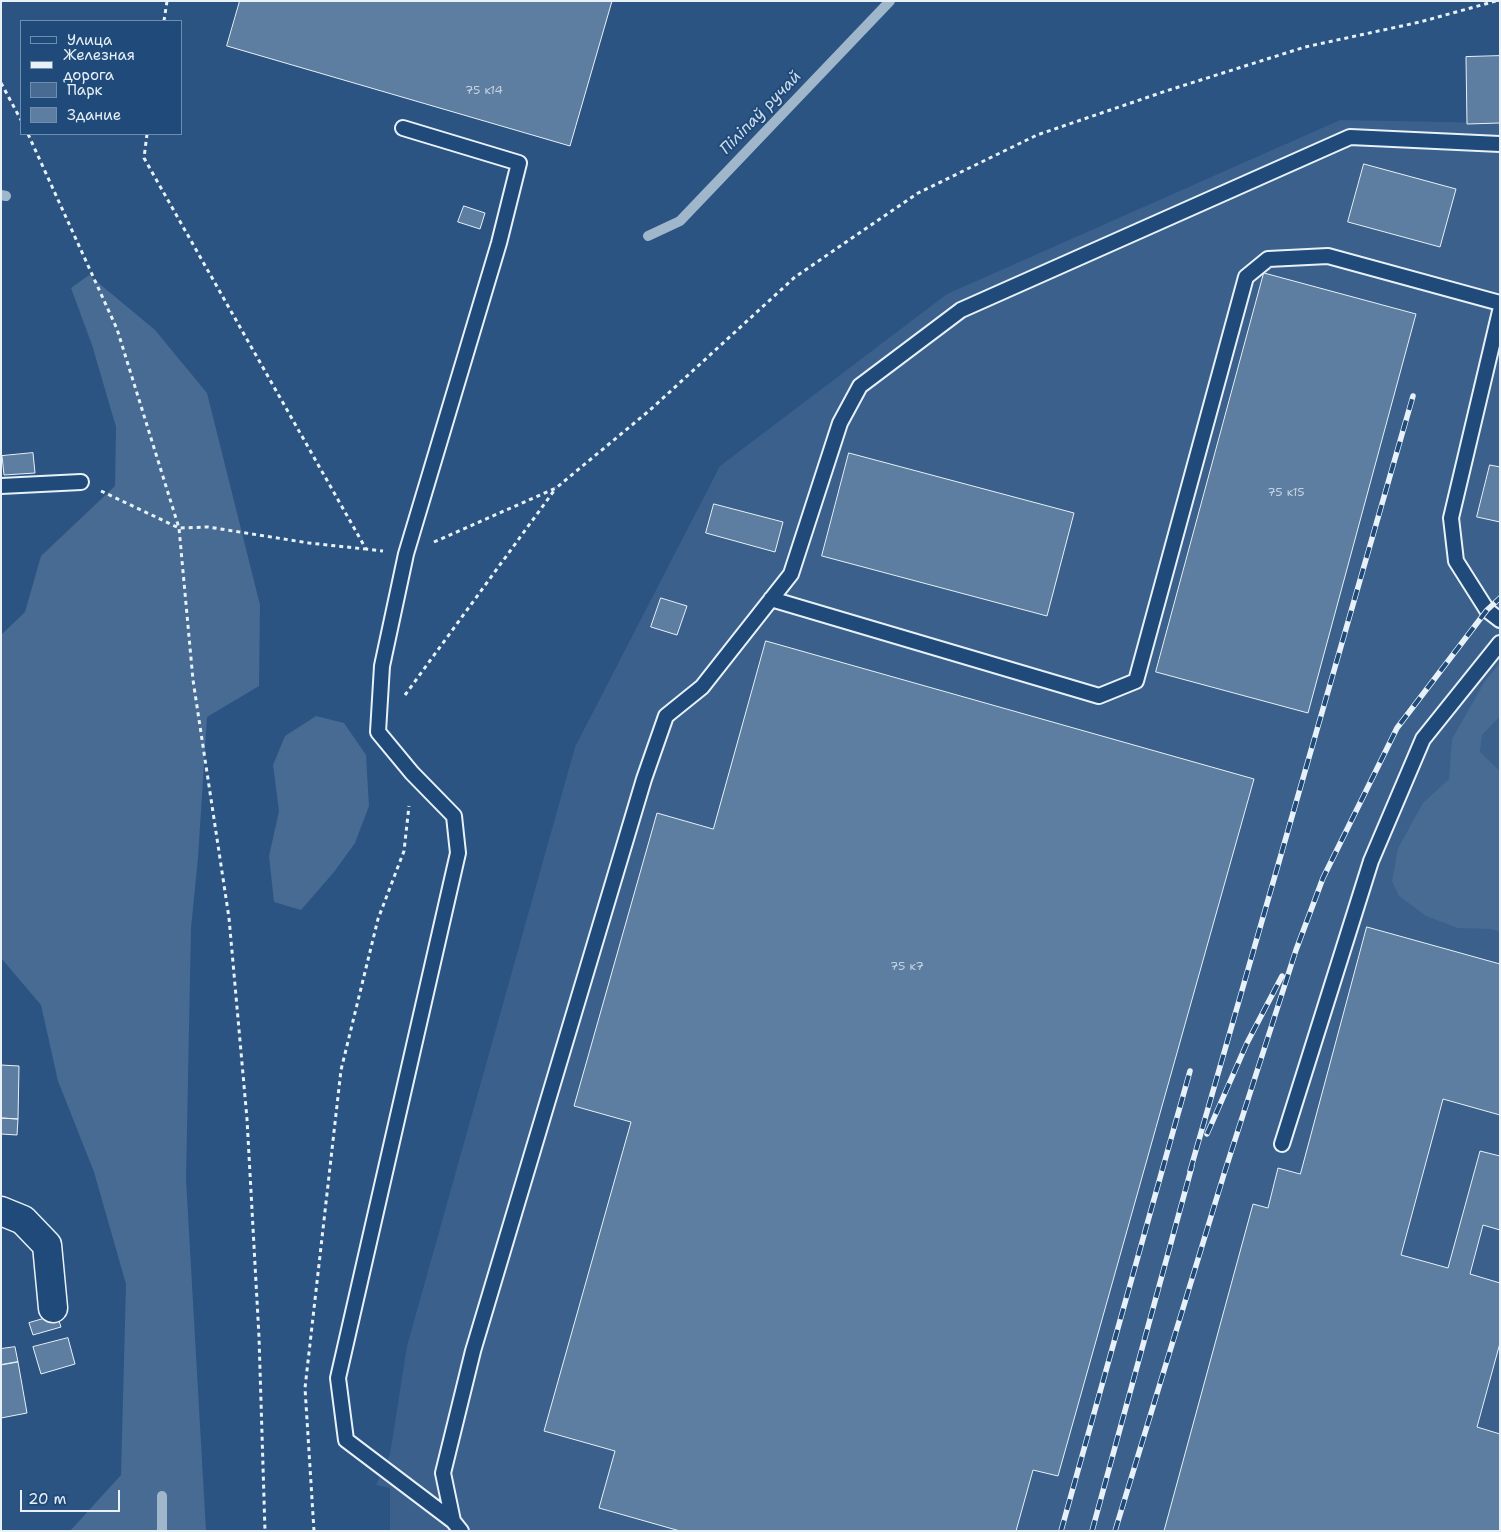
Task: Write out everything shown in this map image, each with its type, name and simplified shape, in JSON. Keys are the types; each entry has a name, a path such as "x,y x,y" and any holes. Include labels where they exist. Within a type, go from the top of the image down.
{"street":[{"path":"1,1211 23,1220 47,1245 53,1308"}],"lane":[{"path":"403,128 519,163 499,243 406,554 382,666 378,732 412,773 454,816 458,853 338,1378 346,1440 457,1526"},
{"path":"457,1526 443,1473 473,1351 644,779 666,716 702,687 791,574 840,422 860,386 961,310 1350,137 1500,144"},
{"path":"771,599 1099,696 1136,681 1246,277 1268,259 1328,256 1500,303"},
{"path":"1500,311 1451,518 1456,561 1487,610 1500,620"},
{"path":"1,486 81,482"},
{"path":"1282,1144 1370,861 1423,738 1500,643"}],"path":[{"path":"164,20 167,1"},
{"path":"378,732 556,488 650,410 795,277 918,193 1037,135 1166,91 1305,47 1420,22 1496,1"},
{"path":"1,83 20,118"},
{"path":"28,135 117,329 179,528 193,680 229,918 247,1119 259,1337 265,1531"},
{"path":"148,135 144,158 366,549"},
{"path":"81,482 179,528 208,527 309,543 406,554 556,488"},
{"path":"314,1531 305,1388 340,1070 378,919 404,850 412,773"}],"shaded area":[{"path":"1340,120 1500,123 1500,1531 390,1531 390,1488 376,1485 390,1454 407,1346 575,747 720,466 947,294"}],"green space":[{"path":"89,275 155,330 207,393 260,605 259,686 207,717 198,858 191,928 186,1179 206,1531 70,1531 121,1475 126,1284 94,1172 58,1081 41,1005 1,958 1,635 25,612 41,556 115,486 116,427 92,345 71,288"},
{"path":"1500,663 1500,716 1482,735 1480,752 1500,771 1500,932 1491,929 1458,928 1426,916 1399,896 1392,881 1398,848 1423,803 1449,779 1452,739 1485,681"},
{"path":"316,716 344,723 366,755 369,806 355,843 334,872 301,910 274,902 269,856 279,811 273,765 285,736"}],"building":[{"path":"240,1 612,1 570,146 227,46"},
{"path":"1500,56 1500,123 1467,124 1466,57"},
{"path":"1364,164 1456,189 1440,247 1348,222"},
{"path":"464,206 485,213 480,229 458,222"},
{"path":"1264,273 1416,314 1308,713 1156,672"},
{"path":"33,453 35,473 4,475 2,456"},
{"path":"849,453 1074,513 1047,616 822,556"},
{"path":"1490,465 1500,467 1500,522 1477,517"},
{"path":"714,504 783,522 775,552 706,533"},
{"path":"661,598 687,606 677,635 651,627"},
{"path":"766,641 1254,779 1058,1476 1033,1470 1016,1531 680,1531 599,1508 615,1451 544,1431 631,1122 574,1106 657,813 713,829"},
{"path":"1367,927 1500,964 1500,1115 1443,1099 1401,1255 1448,1268 1480,1151 1500,1156 1500,1230 1483,1225 1470,1274 1500,1283 1500,1343 1477,1427 1500,1434 1500,1531 1164,1531 1253,1204 1268,1208 1278,1168 1300,1174"},
{"path":"1,1065 19,1066 18,1119 1,1118"},
{"path":"1,1118 18,1119 17,1135 1,1134"},
{"path":"57,1315 61,1327 33,1335 29,1323"},
{"path":"68,1338 75,1364 41,1374 33,1347"},
{"path":"15,1347 18,1362 1,1365 1,1349"},
{"path":"18,1362 27,1413 1,1418 1,1365"}],"waterway":[{"name":"Піліпаў ручай","path":"648,236 680,221 890,1"},
{"path":"1,195 6,196"},
{"path":"162,1496 162,1531"}],"railway":[{"path":"1190,1171 1413,396"},
{"path":"1115,1531 1224,1174 1296,950 1323,878 1397,728 1487,610 1500,598"},
{"path":"1207,1134 1247,1043 1282,976"},
{"path":"1061,1531 1190,1071"},
{"path":"1092,1531 1192,1166"}]}
